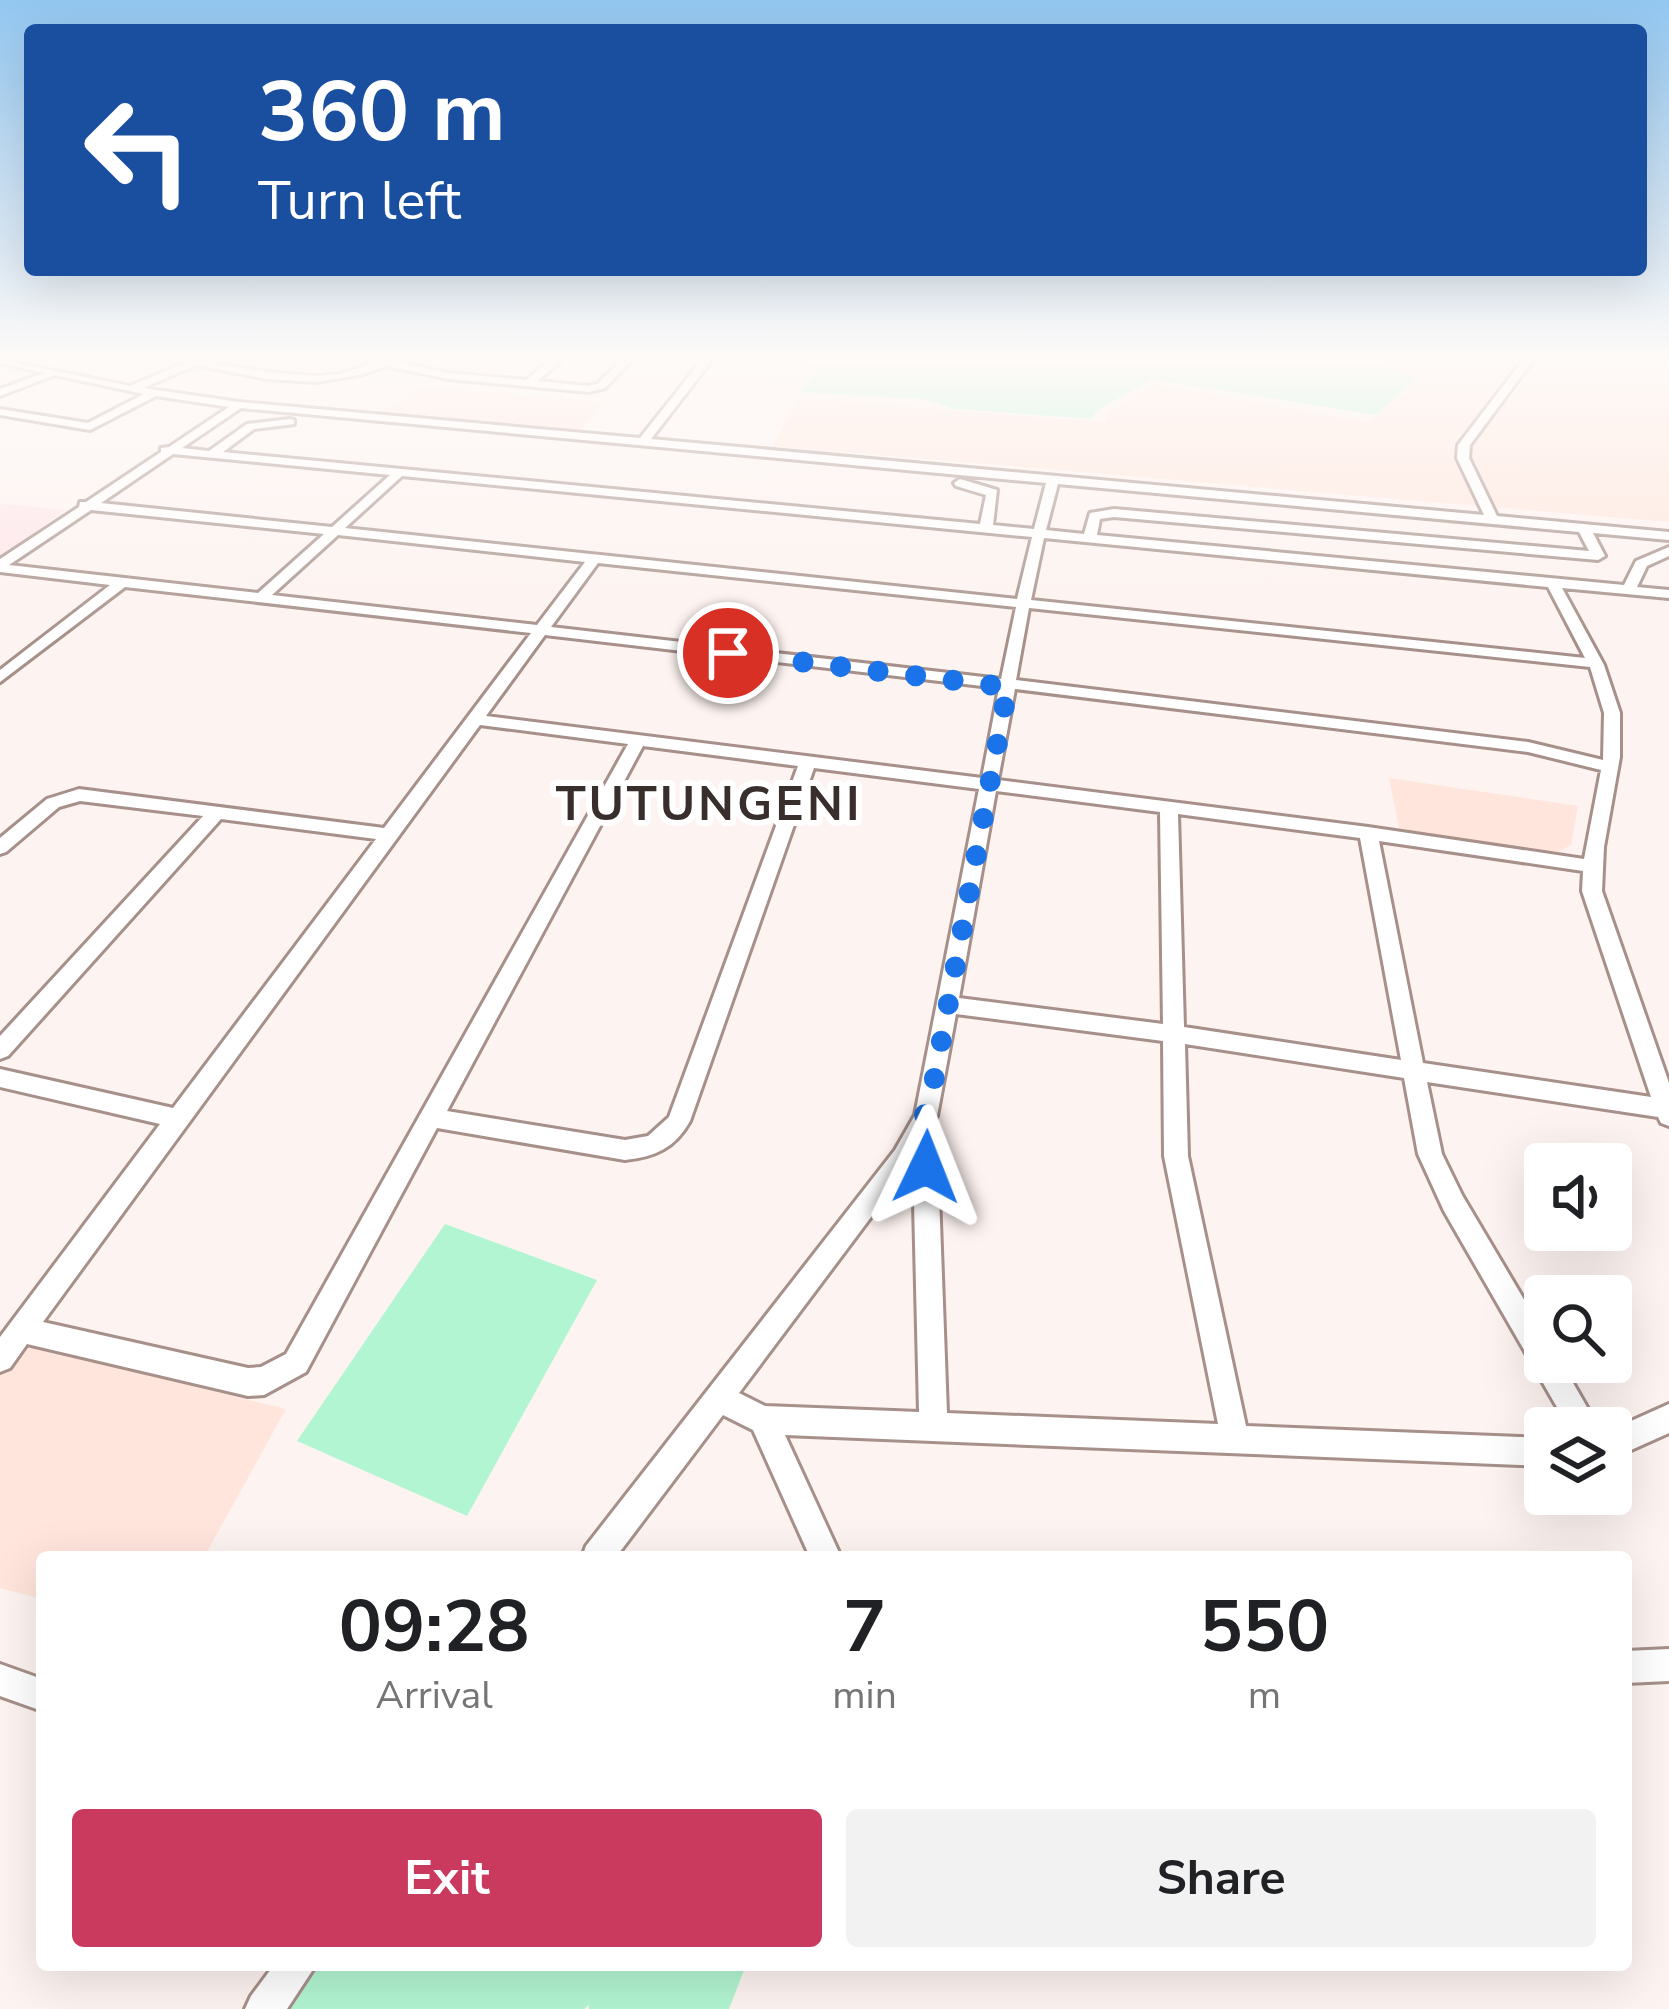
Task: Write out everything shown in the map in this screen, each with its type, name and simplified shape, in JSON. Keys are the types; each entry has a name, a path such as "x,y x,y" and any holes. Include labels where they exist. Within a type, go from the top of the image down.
{"street":[{"path":"0,566 160,454"},
{"path":"200,454 1669,594"},
{"path":"638,454 980,486 993,494 986,528"},
{"path":"770,454 1669,536"},
{"path":"1463,454 1491,517"},
{"path":"260,599 399,473"},
{"path":"602,1551 920,1128 931,1096 1023,604 1053,480"},
{"path":"84,505 1592,663"},
{"path":"1090,538 1092,520 1104,513 1598,556 1583,526"},
{"path":"1351,535 1359,565"},
{"path":"1628,591 1636,569 1669,550"},
{"path":"0,1359 594,559"},
{"path":"0,566 1506,744 1607,766"},
{"path":"0,677 121,583"},
{"path":"948,1005 1414,1070 1668,1113 1658,1058 1597,915 1591,866 1613,718 1554,585"},
{"path":"474,718 1591,866"},
{"path":"22,1330 248,1382 282,1373 306,1350 638,740"},
{"path":"433,1118 625,1150 657,1145 670,1135 808,762"},
{"path":"0,848 40,812 79,795 386,834"},
{"path":"1168,809 1176,1156 1235,1438"},
{"path":"0,1050 215,814"},
{"path":"1368,833 1430,1154 1453,1203 1524,1324"},
{"path":"0,1078 179,1119"},
{"path":"920,1128 926,1167 933,1427"},
{"path":"719,1398 763,1420 1524,1451"},
{"path":"1632,1435 1669,1418"},
{"path":"763,1420 823,1551"},
{"path":"1632,1666 1669,1665"},
{"path":"0,1680 36,1693"}],"shaded area":[{"path":"864,454 1669,454 1669,522"},
{"path":"0,504 65,510 0,557"},
{"path":"1389,778 1578,806 1571,845 1558,852 1400,832"},
{"path":"20,1344 286,1409 207,1551 36,1551 36,1597 0,1588 0,1373"}],"green space":[{"path":"445,1224 597,1280 467,1516 297,1441"},
{"path":"308,1971 744,1971 729,2009 589,2009 589,2005 584,2009 280,2009"}],"district":[{"name":"TUTUNGENI","path":"709,804"}],"route":[{"path":"728,653 1008,687 931,1096 920,1128 926,1167"}]}
